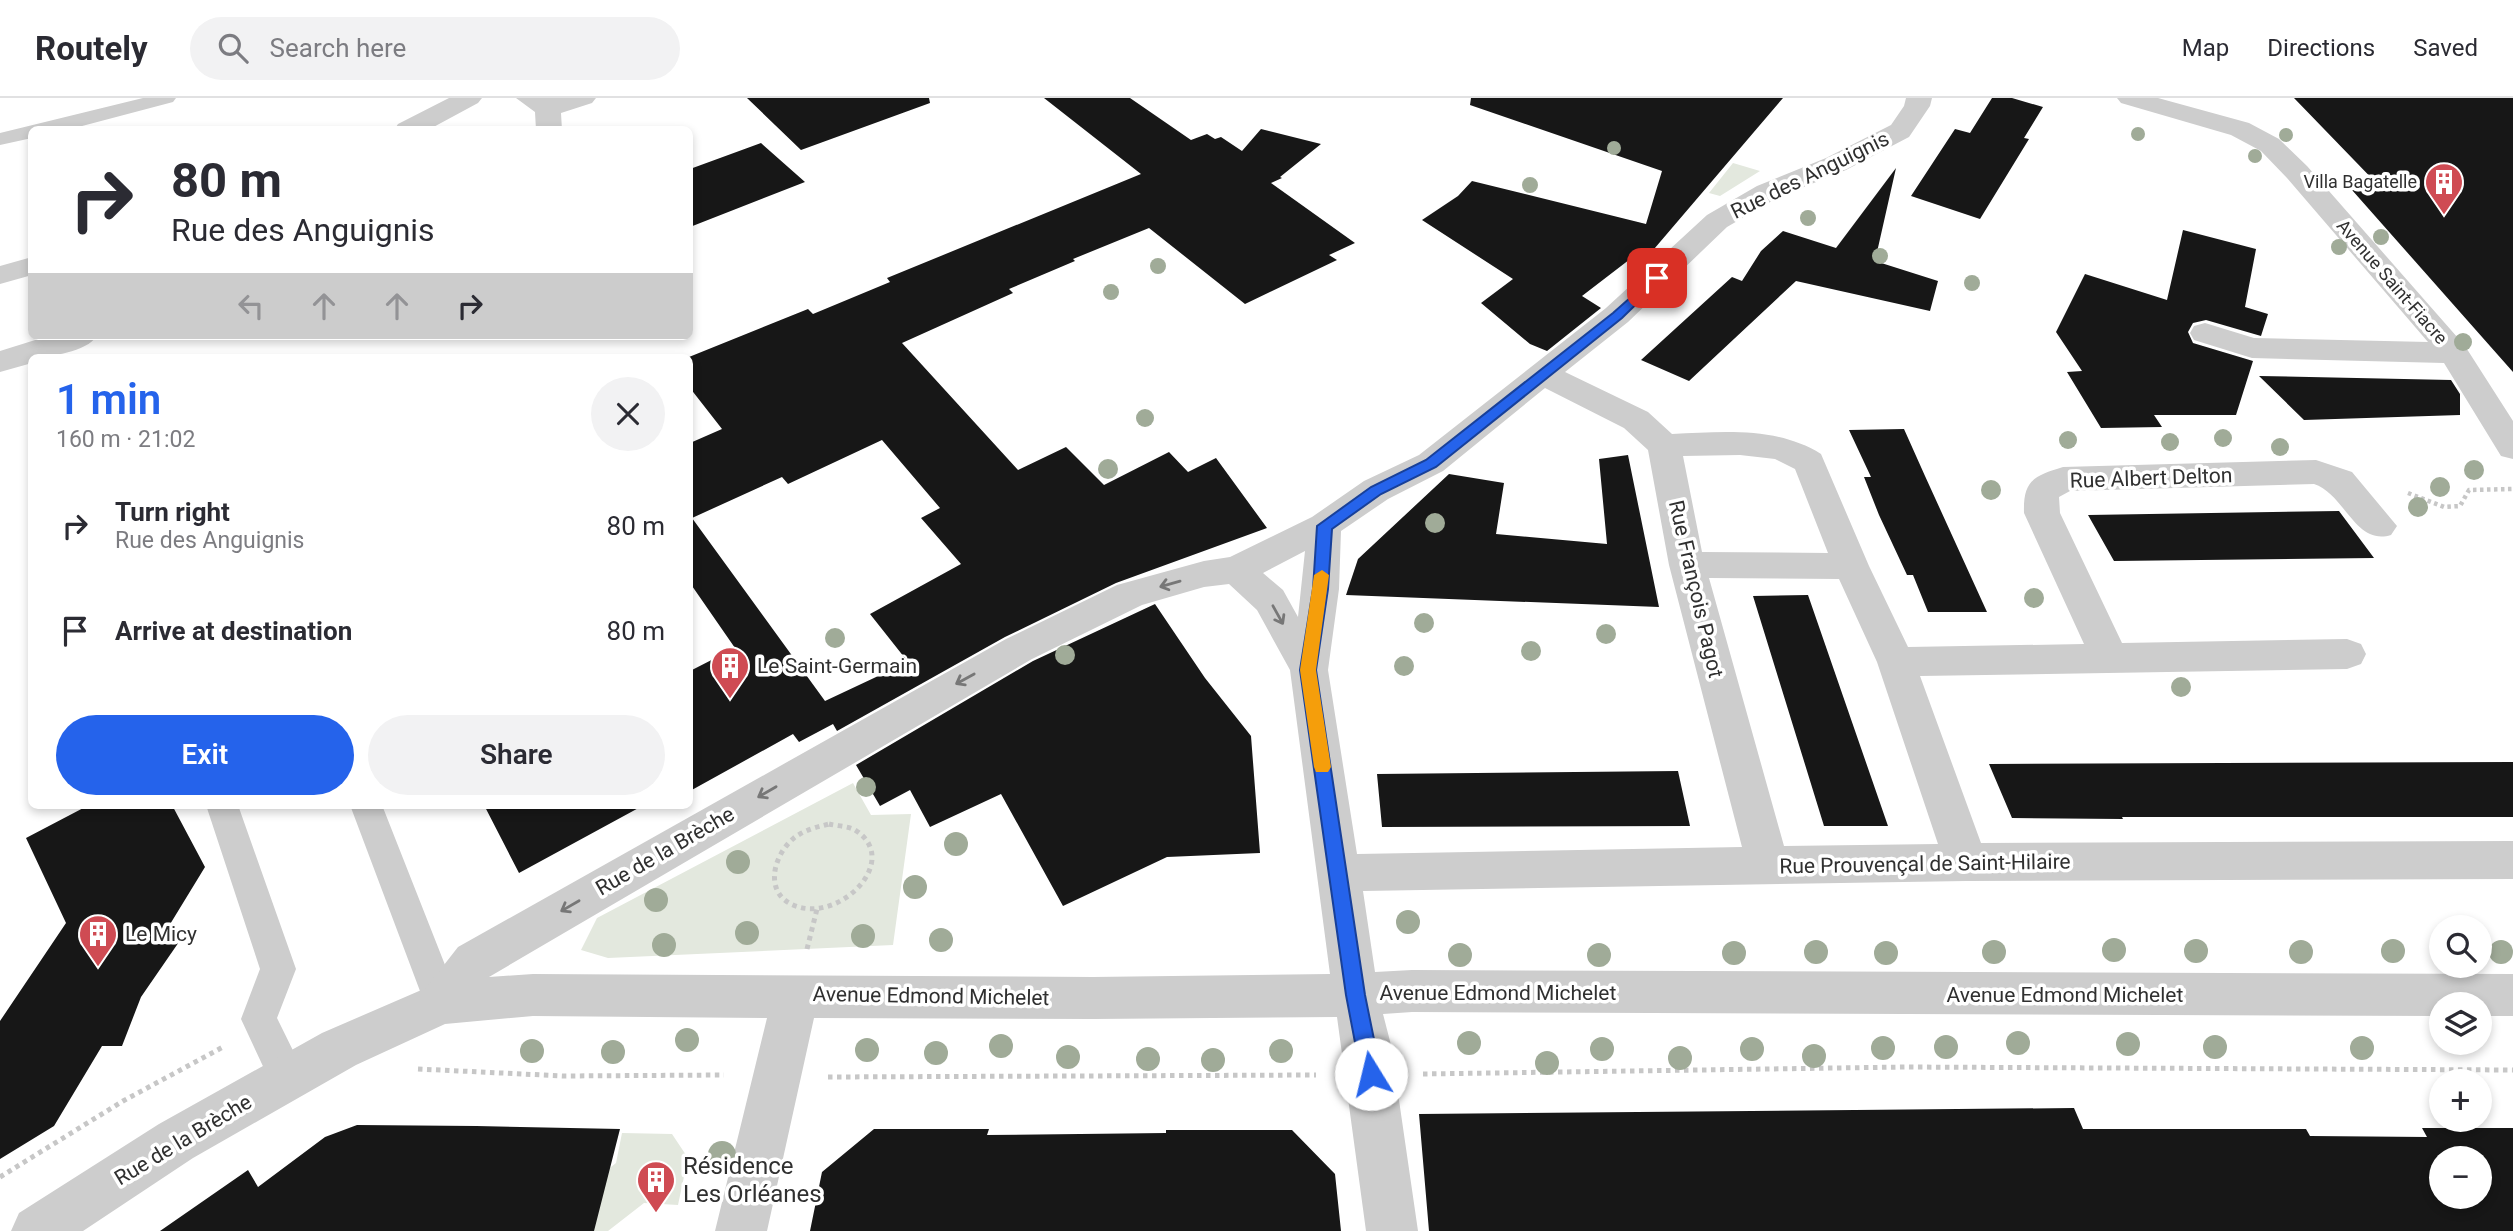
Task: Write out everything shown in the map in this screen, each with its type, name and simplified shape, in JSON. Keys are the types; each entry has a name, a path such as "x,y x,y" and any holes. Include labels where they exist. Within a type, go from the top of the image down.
{"street":[{"path":"415,126 468,98"},
{"path":"542,112 583,98"},
{"name":"Rue des Anguignis","path":"1324,526 1376,490 1431,463 1617,315 1717,221 1767,192 1836,164 1899,131 1917,106 1919,98"},
{"name":"Avenue Saint-Fiacre","path":"2130,98 2240,129 2270,145 2297,172 2454,353 2513,448"},
{"path":"0,275 28,267"},
{"path":"2206,333 2252,348 2454,353"},
{"path":"0,362 69,340"},
{"path":"1544,374 1636,420 1664,446 1736,443 1799,453 1809,462 1896,662 1966,862"},
{"name":"Rue François Pagot","path":"1664,446 1687,565 1768,866"},
{"name":"Rue Albert Delton","path":"2110,658 2042,513 2041,492 2063,479 2316,472 2340,480 2379,526"},
{"path":"1324,526 1321,589 1308,670 1356,995 1367,1045 1392,1231"},
{"name":"Rue de la Brèche","path":"37,1231 176,1140 340,1049 442,1003 474,962 1019,649 1130,595 1204,574 1237,569 1324,526"},
{"path":"1687,565 1852,566"},
{"path":"1237,569 1270,600 1308,670"},
{"path":"1896,662 2347,654"},
{"name":"Rue Prouvençal de Saint-Hilaire","path":"1338,873 1966,862 2513,860"},
{"name":"Avenue Edmond Michelet","path":"442,1003 533,995 1093,998 1356,995 1412,990 2513,995"},
{"path":"741,1231 796,995"}],"lane":[{"path":"57,126 166,98"},
{"path":"0,139 28,133"},
{"path":"223,809 278,969 259,1020 288,1079"},
{"path":"368,809 442,1003"}],"path":[{"path":"2352,493 2412,492 2444,508 2460,506 2469,490 2513,489"},
{"path":"839,824 861,834 870,845 873,858 871,872 850,898 834,906 817,909 800,908 785,901 776,890 772,876 776,861 796,836 812,828 839,824"},
{"path":"0,1177 123,1101 235,1041 267,1036"},
{"path":"1411,1074 1905,1067 2513,1070"},
{"path":"416,1069 564,1076 735,1075"},
{"path":"818,1077 1319,1075"}],"shaded area":[{"path":"1733,163 1760,171 1720,196 1709,193"},
{"path":"853,783 871,815 911,814 893,945 608,958 581,950 597,918"},
{"path":"622,1133 672,1134 688,1158 678,1205 644,1203 608,1231 531,1231 616,1163"}],"building":[{"path":"747,98 929,98 930,103 801,150"},
{"path":"1044,98 1130,98 1191,140 1207,134 1215,139 1221,137 1242,151 1261,129 1321,144 1280,177 1282,178 1271,183 1355,243 1329,255 1337,260 1245,304 1149,228 1073,259 1075,261 1009,289 1013,293 902,343 1018,470 1066,447 1104,485 1169,452 1188,472 1216,458 1267,528 1116,583 1005,637 837,731 833,724 799,742 793,734 693,789 693,669 735,648 693,587 693,519 825,701 908,662 870,614 961,564 921,518 940,508 882,440 788,484 782,477 693,518 693,442 722,429 693,392 693,355 808,309 813,314 890,282 887,278 1141,174"},
{"path":"1471,98 1783,98 1631,276 1638,253 1582,296 1601,308 1547,351 1530,344 1481,303 1513,279 1422,220 1458,196 1472,181 1646,224 1662,171 1470,105"},
{"path":"1992,98 2012,98 2043,107 2024,138 2029,139 1980,219 1911,196 1955,129 1970,133"},
{"path":"2294,98 2513,98 2513,372 2352,190 2383,190"},
{"path":"761,143 805,182 693,226 693,168"},
{"path":"1896,168 1875,261 1938,281 1930,311 1796,281 1689,381 1641,360 1732,277 1742,281 1761,251 1783,231 1836,248"},
{"path":"2183,230 2256,249 2245,307 2268,314 2261,336 2206,320 2193,323 2188,332 2193,343 2253,361 2236,415 2154,415 2162,427 2101,428 2067,372 2082,371 2056,332 2085,274 2167,300"},
{"path":"2259,376 2451,380 2460,394 2460,415 2304,420"},
{"path":"1904,429 1987,612 1928,612 1913,575 1907,575 1879,515 1864,477 1871,477 1849,430"},
{"path":"1628,455 1659,607 1346,595 1358,559 1449,474 1504,483 1496,534 1607,544 1599,459"},
{"path":"2339,511 2374,558 2114,561 2088,515"},
{"path":"1808,595 1888,826 1824,826 1753,596"},
{"path":"1155,604 1205,678 1251,736 1260,853 1167,857 1063,906 1001,794 930,827 910,790 880,806 856,765 1033,661"},
{"path":"2513,762 2513,817 2122,817 2123,819 2012,818 1989,764"},
{"path":"1678,771 1690,826 1382,827 1377,774"},
{"name":"Le Micy","path":"81,809 174,809 205,867 161,939 181,939 141,997 122,1046 102,1046 54,1126 0,1159 0,1021 66,923 26,838"},
{"path":"486,809 637,809 519,873"},
{"path":"2074,1108 2083,1129 2306,1129 2310,1136 2427,1137 2422,1128 2429,1128 2429,1132 2492,1132 2492,1128 2513,1128 2513,1231 1429,1231 1419,1114"},
{"path":"357,1125 620,1129 594,1231 160,1231 248,1170 258,1187 325,1137"},
{"path":"874,1129 989,1129 987,1135 1292,1130 1335,1174 1341,1231 810,1231 822,1172"}],"slow traffic":[{"path":"1322,575 1308,670 1322,767"}],"place":[{"name":"Villa Bagatelle","path":"2444,216"},
{"name":"Le Saint-Germain","path":"730,700"},
{"name":"Le Micy","path":"98,968"},
{"name":"Résidence Les Orléanes","path":"656,1214"}],"route":[{"path":"1371,1074 1356,995 1308,670 1321,589 1324,526 1376,490 1431,463 1617,315 1657,278"}]}
